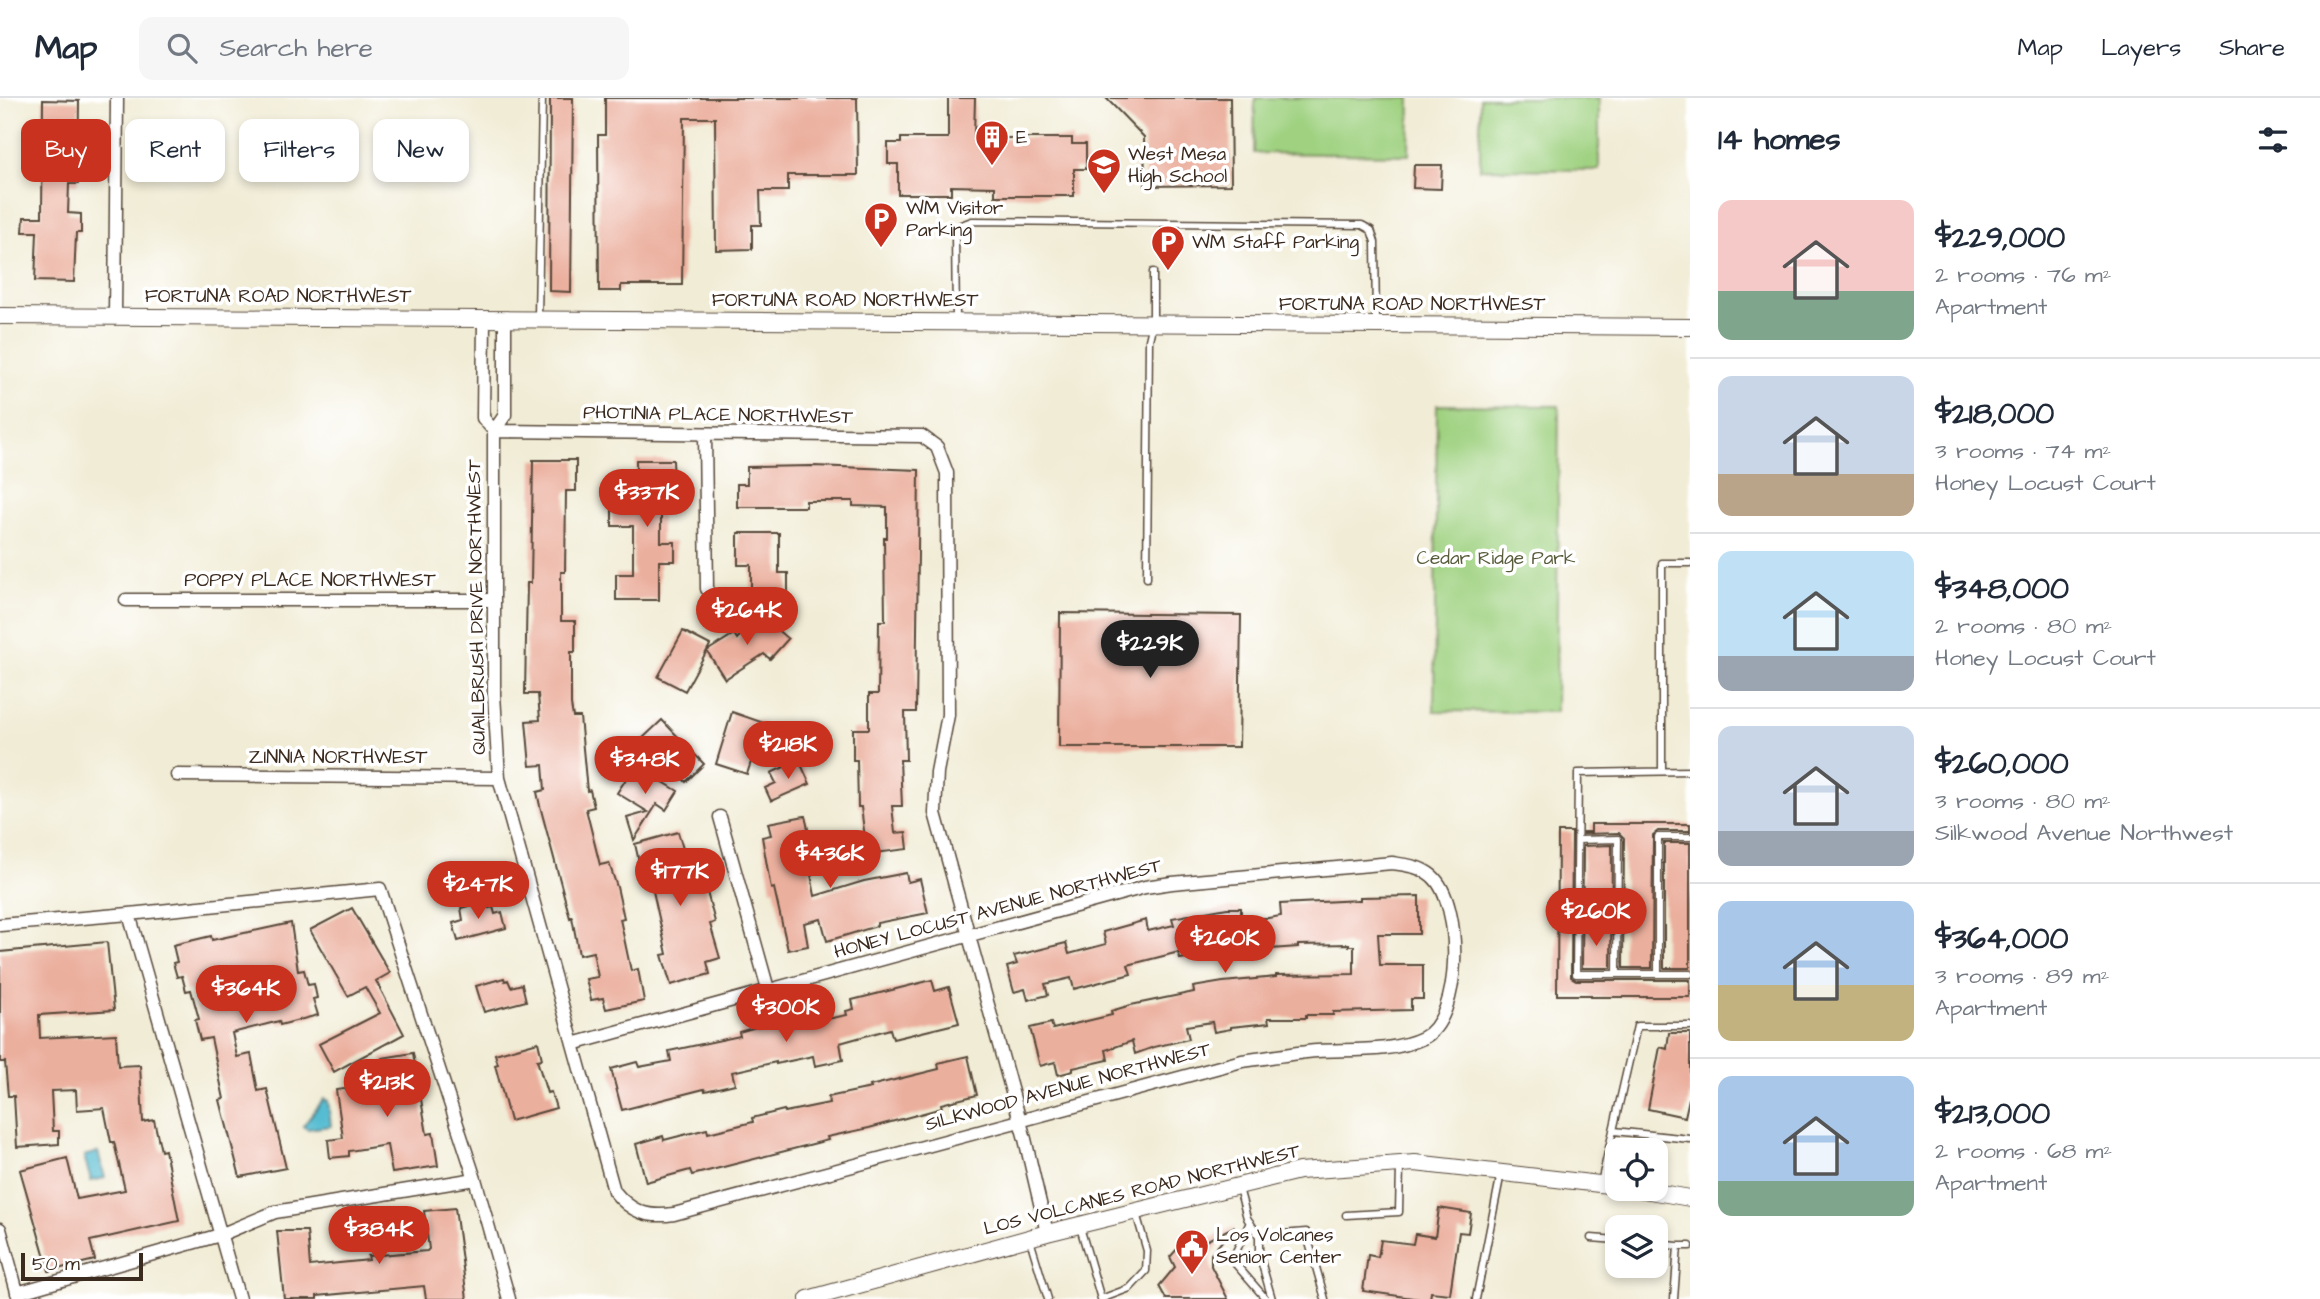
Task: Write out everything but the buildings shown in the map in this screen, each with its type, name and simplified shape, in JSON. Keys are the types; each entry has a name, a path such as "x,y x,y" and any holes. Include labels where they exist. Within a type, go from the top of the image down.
{"street":[{"path":"115,316 117,98"},
{"name":"FORTUNA ROAD NORTHWEST","path":"0,316 1690,327"},
{"name":"QUAILBRUSH DRIVE NORTHWEST","path":"484,319 483,418 494,431"},
{"name":"QUAILBRUSH DRIVE NORTHWEST","path":"505,319 505,415 494,431 494,694 499,778 614,1191 625,1204 643,1213"},
{"name":"PHOTINIA PLACE NORTHWEST","path":"494,431 922,436 937,447 947,473 948,715 937,772 935,813 968,936"},
{"path":"705,435 707,589"},
{"name":"POPPY PLACE NORTHWEST","path":"126,600 494,600"},
{"name":"ZINNIA NORTHWEST","path":"177,775 499,778"},
{"path":"720,817 768,989"},
{"name":"HONEY LOCUST AVENUE NORTHWEST","path":"573,1044 1145,887 1392,863 1417,867 1433,877 1446,897 1452,921 1453,961"},
{"path":"0,925 380,889 475,1179 509,1299"},
{"path":"129,914 239,1299"},
{"path":"968,936 1020,1120 1047,1233"},
{"name":"SILKWOOD AVENUE NORTHWEST","path":"643,1213 659,1216 674,1214 1242,1061 1315,1052 1404,1046 1426,1037 1443,1019 1451,994 1453,961"},
{"name":"LOS VOLCANES ROAD NORTHWEST","path":"808,1299 1047,1233 1299,1171 1415,1163 1605,1184"},
{"path":"0,1229 18,1296 220,1235 275,1212 475,1179"},
{"path":"1668,1194 1690,1198"}],"lane":[{"path":"538,319 542,98"},
{"path":"956,322 955,234 961,225 984,221 1362,225 1371,230 1375,242 1377,324"},
{"path":"1147,578 1149,340 1153,323 1153,272"},
{"path":"1662,771 1662,563 1690,563"},
{"path":"1690,771 1578,773 1576,974 1690,974"},
{"path":"1658,974 1658,837 1690,837"},
{"path":"1577,840 1618,839 1617,974"},
{"path":"1613,1138 1637,1026 1690,1026"},
{"path":"1614,1131 1690,1139"},
{"path":"1346,1215 1399,1212 1400,1164"},
{"path":"1476,1299 1502,1171"},
{"path":"1239,1185 1250,1222 1259,1236 1259,1254 1272,1299"},
{"path":"1080,1225 1101,1299 1130,1288 1146,1271 1147,1251 1136,1211"},
{"path":"1250,1222 1232,1260 1266,1299"},
{"path":"1259,1236 1306,1232 1325,1299"},
{"path":"1030,1238 1048,1299"},
{"path":"1591,1238 1605,1239"},
{"path":"1668,1245 1690,1246"},
{"path":"1674,1299 1678,1246"}],"green space":[{"path":"1255,98 1410,98 1409,155 1254,153"},
{"path":"1480,98 1599,98 1599,170 1480,169"},
{"name":"Cedar Ridge Park","path":"1437,405 1559,406 1556,712 1434,711"}],"water":[{"path":"324,1099 328,1101 331,1126 307,1129 303,1126"},
{"path":"98,1152 105,1178 91,1181 84,1156"}],"place":[{"name":"E","path":"992,167"},
{"name":"West Mesa High School","path":"1104,195"},
{"name":"WM Visitor Parking","path":"881,249"},
{"name":"WM Staff Parking","path":"1168,272"},
{"name":"Los Volcanes Senior Center","path":"1192,1276"}]}
